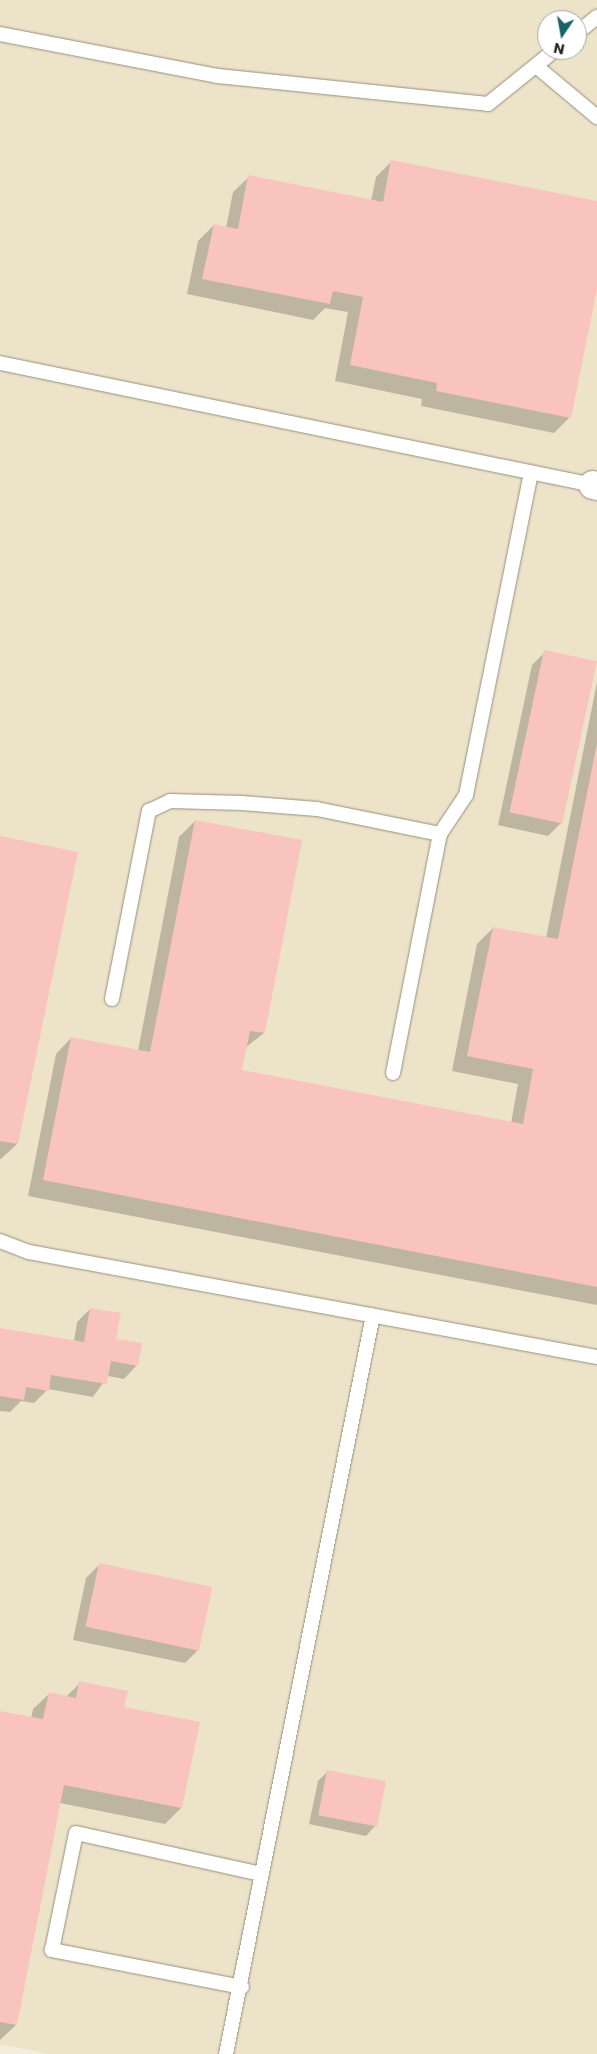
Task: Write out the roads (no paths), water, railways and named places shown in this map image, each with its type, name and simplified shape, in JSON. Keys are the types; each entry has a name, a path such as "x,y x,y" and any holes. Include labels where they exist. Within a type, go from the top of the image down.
{"lane":[{"path":"587,25 597,17"},
{"path":"0,34 218,76 488,104 544,60"},
{"path":"536,66 597,117"},
{"path":"0,363 595,485"},
{"path":"393,1073 440,834 466,795 531,472"},
{"path":"112,999 149,811 170,801 242,803 317,809 440,834"},
{"path":"0,1241 29,1252 597,1357"},
{"path":"232,2053 261,1874 372,1315"},
{"path":"242,1987 52,1950 76,1833 261,1874"}]}
